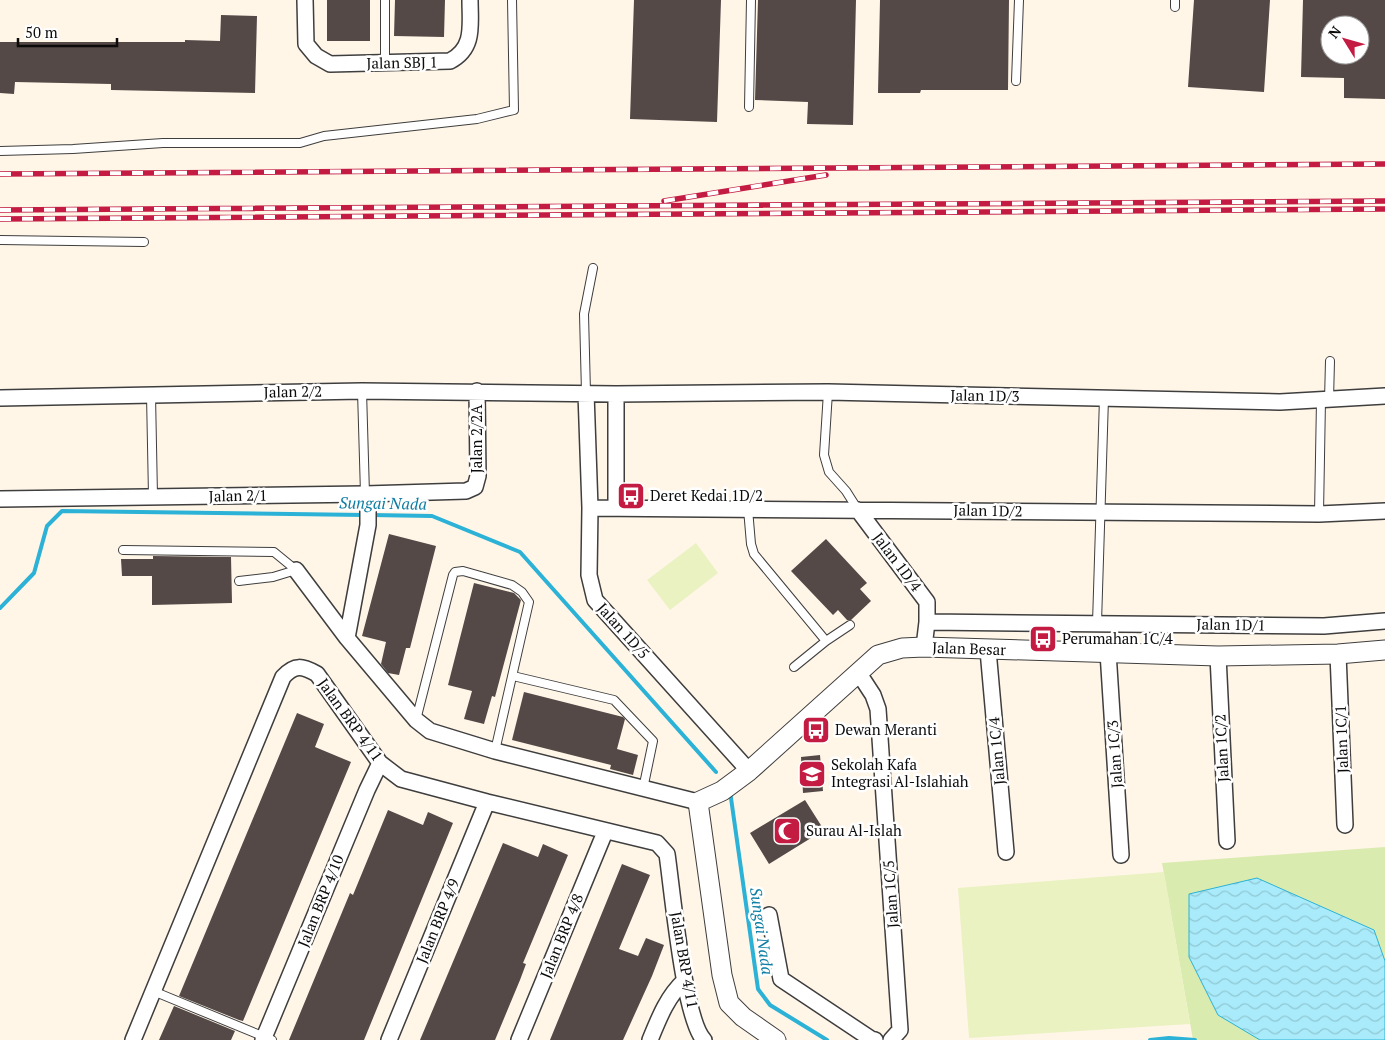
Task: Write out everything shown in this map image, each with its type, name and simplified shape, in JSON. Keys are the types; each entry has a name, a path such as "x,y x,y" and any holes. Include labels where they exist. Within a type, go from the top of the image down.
{"street":[{"name":"Jalan SBJ 1","path":"305,0 306,44 316,56 330,64 450,61 458,57 468,42 470,0"},
{"name":"Jalan 2/2","path":"0,398 362,391 586,393"},
{"name":"Jalan 2/2A","path":"475,487 478,476 477,391"},
{"name":"Jalan 1D/3","path":"586,393 828,392 1280,402 1385,396"},
{"name":"Jalan 1D/5","path":"586,393 590,508 589,575 595,600 749,771"},
{"path":"616,394 616,508"},
{"name":"Jalan 2/1","path":"0,499 152,496 367,501 466,491 475,487"},
{"path":"347,638 368,525 367,501"},
{"name":"Jalan 1D/2","path":"590,508 1319,514 1385,511"},
{"name":"Jalan 1D/4","path":"858,510 927,602 924,648"},
{"path":"296,570 347,638 416,720 430,730 495,751 698,802 722,975 729,1003 742,1017 776,1040"},
{"name":"Jalan 1D/1","path":"927,622 1324,626 1385,621"},
{"name":"Jalan Besar","path":"698,802 722,791 749,771 878,655 902,648 1218,656 1338,654 1385,650"},
{"name":"Jalan 1C/4","path":"988,650 1006,852"},
{"name":"Jalan 1C/3","path":"1108,652 1121,855"},
{"name":"Jalan 1C/1","path":"1338,654 1345,825"},
{"name":"Jalan 1C/2","path":"1218,656 1227,841"},
{"name":"Jalan BRP 4/11","path":"133,1040 283,677 289,670 298,667 317,674 380,764 401,779 605,832 658,843 667,854 684,980 698,1030 704,1040"},
{"name":"Jalan 1C/5","path":"858,672 873,695 878,709 895,1035"},
{"name":"Jalan BRP 4/10","path":"267,1039 367,790 380,764"},
{"name":"Jalan BRP 4/9","path":"389,1040 487,802"},
{"name":"Jalan BRP 4/8","path":"519,1040 605,832"},
{"path":"769,915 781,979 875,1040"},
{"path":"650,1040 661,1013 674,990 684,980"}],"lane":[{"path":"385,0 385,63"},
{"path":"0,151 73,149 163,143 300,143 324,136 477,119 514,110 512,0"},
{"path":"749,107 751,0"},
{"path":"1016,81 1018,0"},
{"path":"0,240 144,242"},
{"path":"586,393 584,314 593,268"},
{"path":"1319,514 1325,400 1330,361"},
{"path":"362,391 364,481 367,501"},
{"path":"828,392 824,456 829,472 846,491 858,510"},
{"path":"151,395 152,496"},
{"path":"1097,623 1104,398"},
{"path":"748,509 751,544 754,554 826,640"},
{"path":"123,550 274,552 296,570"},
{"path":"239,581 273,577 296,570"},
{"path":"416,720 455,572 463,571 512,585 522,592 529,602 495,751"},
{"path":"794,667 826,640 850,625"},
{"path":"513,676 614,700 653,741 643,789"},
{"path":"153,991 267,1039"}],"green space":[{"path":"696,543 718,573 670,610 647,580"},
{"path":"1385,847 1385,1040 1193,1040 1162,863"},
{"path":"1164,872 1190,1024 969,1038 958,888"}],"water":[{"path":"1257,878 1374,930 1385,961 1385,1040 1260,1040 1218,1015 1189,957 1189,894"}],"building":[{"path":"327,0 370,0 370,41 327,41"},
{"path":"395,0 445,0 444,37 394,36"},
{"path":"634,0 721,0 717,122 630,119"},
{"path":"758,0 856,0 853,125 807,124 808,102 755,100"},
{"path":"880,0 1009,0 1008,90 921,90 920,93 878,93"},
{"path":"1194,0 1270,0 1264,92 1188,87"},
{"path":"1303,0 1385,0 1385,99 1344,98 1344,78 1301,77"},
{"path":"221,15 257,16 255,93 111,90 111,84 15,82 14,94 0,93 0,42 220,41"},
{"path":"389,534 436,546 410,648 406,648 399,675 388,673 381,664 386,642 362,636"},
{"path":"826,539 867,583 860,589 871,601 851,620 847,620 838,610 833,615 791,571"},
{"path":"153,556 231,557 232,603 152,605 152,576 122,576 121,559 153,559"},
{"path":"474,583 514,593 521,600 495,697 492,696 484,724 464,719 472,691 448,685"},
{"path":"524,692 623,717 625,719 617,749 638,755 633,775 610,769 611,765 512,740"},
{"path":"297,713 324,724 315,747 351,762 243,1021 179,996"},
{"name":"Sekolah Kafa Integrasi Al-Islahiah","path":"820,755 823,791 803,793 801,757"},
{"name":"Surau Al-Islah","path":"805,800 824,830 769,864 750,833"},
{"path":"388,810 423,825 428,812 453,823 364,1040 289,1040 350,893 353,895"},
{"path":"503,843 538,857 543,844 568,855 523,963 526,964 495,1040 420,1040"},
{"path":"622,864 650,875 619,949 638,956 646,938 664,945 652,976 623,1040 550,1040"},
{"path":"174,1006 235,1031 231,1040 159,1040"}],"waterway":[{"name":"Sungai Nada","path":"0,608 34,573 47,526 62,511 364,515"},
{"name":"Sungai Nada","path":"371,515 432,516 520,552 716,772"},
{"name":"Sungai Nada","path":"730,791 758,989 770,1005 827,1040"},
{"name":"Sungai Nada","path":"1150,1040 1169,1038 1195,1040"}],"railway":[{"path":"0,174 1385,164"},
{"path":"664,201 826,175"},
{"path":"0,210 1385,201"},
{"path":"0,219 1385,209"}],"place":[{"name":"Deret Kedai 1D/2","path":"631,496"},
{"name":"Perumahan 1C/4","path":"1043,639"},
{"name":"Dewan Meranti","path":"816,730"},
{"name":"Sekolah Kafa Integrasi Al-Islahiah","path":"812,774"},
{"name":"Surau Al-Islah","path":"787,831"}]}
